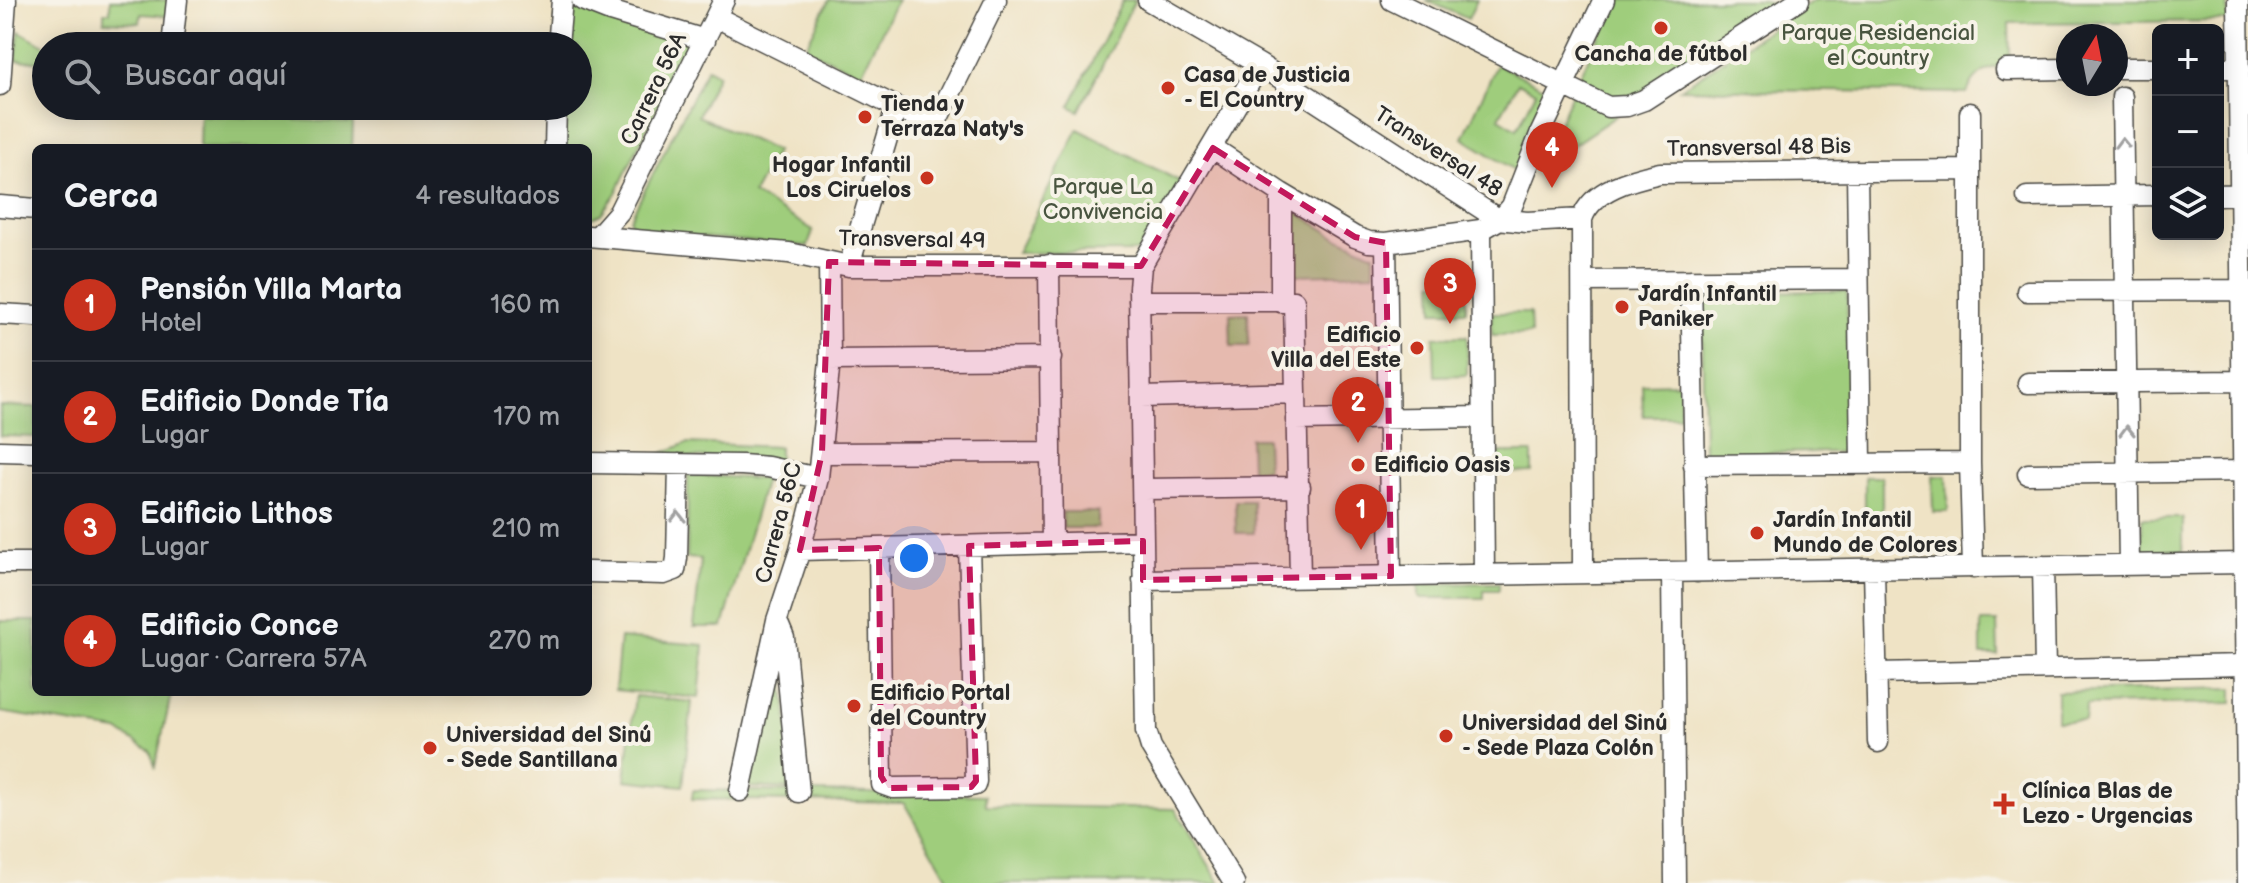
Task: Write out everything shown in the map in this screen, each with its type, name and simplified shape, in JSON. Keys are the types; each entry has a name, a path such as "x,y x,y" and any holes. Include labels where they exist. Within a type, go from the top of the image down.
{"street":[{"path":"0,85 6,0"},
{"path":"174,32 177,0"},
{"path":"559,32 562,0"},
{"path":"582,0 705,40"},
{"path":"720,8 896,108 934,126 996,0"},
{"name":"Transversal 48","path":"1148,0 1260,65 1489,225"},
{"path":"1392,0 1608,107 1633,105 1644,100 1799,0"},
{"path":"1484,575 1482,417 1489,225 1512,206 1522,177 1604,0"},
{"path":"2238,0 2244,30 2240,68 2244,142 2242,290 2246,440 2248,883"},
{"name":"Carrera 56A","path":"593,236 619,212 720,8"},
{"path":"1234,883 1151,747 1146,731 1139,301 1141,266 1260,65"},
{"path":"2128,68 2152,68"},
{"path":"2224,68 2240,68"},
{"path":"2006,70 2056,69"},
{"path":"2122,97 2129,565"},
{"name":"Carrera 56C","path":"740,791 777,620 800,550 818,478 839,264 896,108"},
{"path":"1970,113 1973,568"},
{"path":"555,144 556,120"},
{"path":"1213,148 1281,193 1355,237 1369,242 1386,243 1489,225 1582,219 1583,573"},
{"name":"Transversal 48 Bis","path":"1582,219 1596,198 1616,187 1660,173 1969,170"},
{"path":"1857,171 1861,462"},
{"path":"1281,193 1281,302"},
{"path":"2224,195 2242,194"},
{"path":"2027,197 2152,195"},
{"path":"0,206 32,209"},
{"name":"Transversal 49","path":"593,236 789,253 839,264 1141,266"},
{"path":"1386,243 1391,576"},
{"path":"1049,265 1052,544"},
{"path":"1583,281 1858,279"},
{"path":"1691,280 1697,572"},
{"path":"2027,291 2242,290"},
{"path":"1139,301 1294,301 1300,577"},
{"path":"0,314 32,316"},
{"path":"830,360 1051,358"},
{"path":"2028,383 2243,381"},
{"path":"1142,397 1296,393"},
{"path":"1296,420 1482,417"},
{"path":"0,451 32,452"},
{"path":"822,453 1051,452"},
{"path":"592,463 768,467 818,478"},
{"path":"1694,465 1970,463"},
{"path":"592,572 664,574 675,570 679,464"},
{"path":"2028,474 2244,471"},
{"path":"1144,489 1300,487"},
{"path":"800,550 1143,541"},
{"path":"879,548 882,784 893,788 966,787 975,785 976,781 969,546"},
{"path":"0,563 32,563"},
{"path":"1143,580 2245,563"},
{"path":"2043,566 2045,669"},
{"path":"1874,569 1878,742"},
{"path":"1672,572 1675,883"},
{"path":"777,620 784,638 799,792"},
{"path":"1877,673 2246,665"}],"highlighted area":[{"path":"1213,148 1355,237 1386,243 1391,576 1143,580 1143,541 969,546 976,781 971,787 888,788 881,776 879,548 800,550 822,453 829,262 1141,266"}],"green space":[{"path":"110,0 169,0 168,16 141,14 140,23 104,21 104,12 110,12"},
{"path":"829,0 897,0 861,74 805,48"},
{"path":"1123,0 1135,0 1079,111 1070,106"},
{"path":"1426,0 1477,0 1468,19"},
{"path":"1617,0 1763,0 1780,8 1645,94 1606,98 1576,84"},
{"name":"Parque Residencial el Country","path":"1814,0 2228,0 2228,21 2009,23 2010,64 1984,72 1974,80 1967,93 1680,89"},
{"path":"567,4 688,42 616,193 601,214 592,218 592,144 558,144 560,120 592,120 592,32 565,32"},
{"path":"19,31 32,38 32,61 16,60"},
{"path":"1497,64 1550,90 1516,171 1463,138","holes":["1518,83 1536,92 1517,129 1499,118"]},
{"path":"707,68 718,74 698,116 776,151 753,194 813,230 808,246 640,232 631,225 630,219"},
{"path":"1572,93 1616,116 1539,168"},
{"path":"200,120 353,123 352,144 199,144"},
{"name":"Parque La Convivencia","path":"1078,129 1181,182 1138,252 1017,253"},
{"path":"1292,209 1333,235 1374,254 1374,273 1294,275"},
{"path":"1466,281 1466,311 1434,311 1433,282"},
{"path":"1847,291 1849,452 1704,453 1702,292"},
{"path":"1248,313 1249,346 1231,346 1230,314"},
{"path":"1492,313 1530,313 1531,334 1492,335"},
{"path":"1467,336 1467,375 1435,376 1434,337"},
{"path":"1680,383 1680,416 1643,416 1642,384"},
{"path":"0,406 32,407 32,437 0,436"},
{"path":"1250,438 1266,438 1267,469 1251,470"},
{"path":"687,443 779,447 779,460 656,456"},
{"path":"1494,453 1532,453 1532,472 1494,473"},
{"path":"688,475 765,479 723,627 694,627 701,559 687,558"},
{"path":"1932,476 1947,476 1948,512 1933,512"},
{"path":"1865,477 1882,477 1882,513 1865,513"},
{"path":"1235,501 1253,501 1254,533 1236,533"},
{"path":"1062,512 1098,512 1098,528 1063,528"},
{"path":"2142,518 2183,518 2183,551 2142,551"},
{"path":"1499,583 1499,590 1484,590 1484,598 1419,598 1419,584"},
{"path":"0,621 32,621 32,696 171,696 155,766 150,751 118,731 0,712"},
{"path":"1981,622 1997,622 1998,655 1981,655"},
{"path":"620,638 704,645 699,698 615,690"},
{"path":"778,638 796,789 744,787"},
{"path":"2233,688 2233,703 2086,705 2085,721 2057,721 2057,692"},
{"path":"635,696 692,702 683,786 625,780"},
{"path":"693,790 985,795 986,805 1175,809 1220,883 951,883 904,803 692,799"}],"place":[{"name":"Cancha de fútbol","path":"1661,28"},
{"name":"Casa de Justicia - El Country","path":"1168,88"},
{"name":"Tienda y Terraza Naty's","path":"865,117"},
{"name":"Hogar Infantil Los Ciruelos","path":"927,178"},
{"name":"Edificio Conce","path":"1552,188"},
{"name":"Jardín Infantil Paniker","path":"1622,307"},
{"name":"Edificio Lithos","path":"1450,324"},
{"name":"Edificio Villa del Este","path":"1417,348"},
{"name":"Edificio Donde Tía","path":"1358,443"},
{"name":"Edificio Oasis","path":"1358,465"},
{"name":"Jardín Infantil Mundo de Colores","path":"1757,533"},
{"name":"Pensión Villa Marta","path":"1361,550"},
{"name":"Edificio Portal del Country","path":"854,706"},
{"name":"Universidad del Sinú - Sede Plaza Colón","path":"1446,736"},
{"name":"Universidad del Sinú - Sede Santillana","path":"430,748"},
{"name":"Clínica Blas de Lezo - Urgencias","path":"2004,804"}]}
